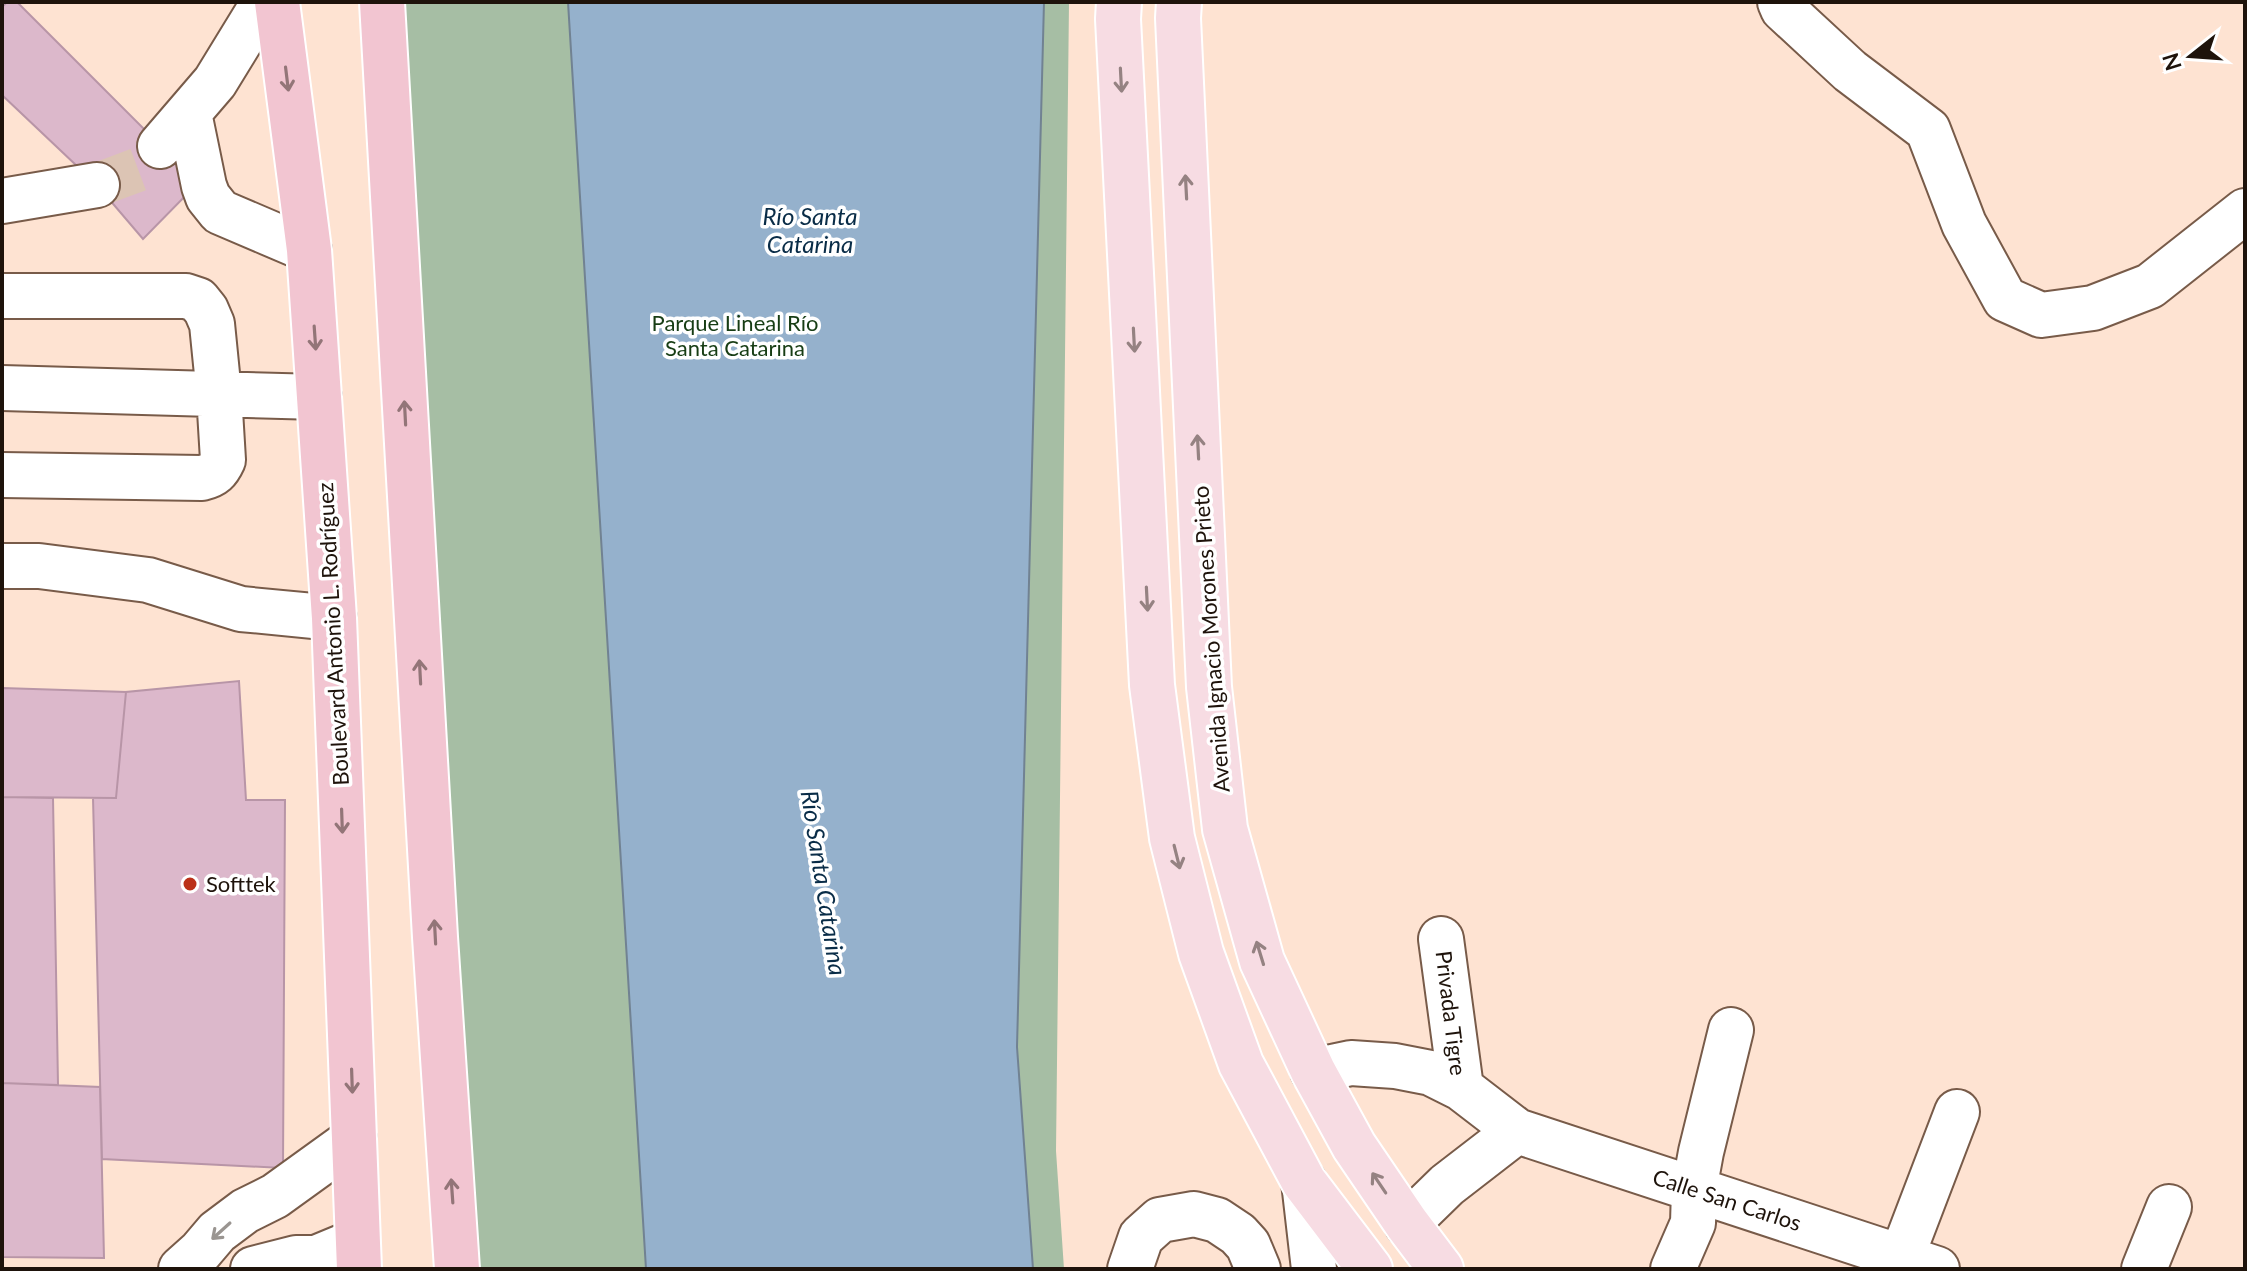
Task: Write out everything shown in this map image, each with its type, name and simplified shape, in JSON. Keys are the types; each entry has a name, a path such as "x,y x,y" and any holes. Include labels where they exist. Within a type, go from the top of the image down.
{"highway":[{"name":"Boulevard Antonio L. Rodríguez","path":"277,2 309,250 334,618 358,1261"},
{"path":"382,2 457,1269"}],"main road":[{"path":"1119,2 1151,669 1172,838 1201,953 1241,1064 1304,1182 1370,1269"},
{"name":"Avenida Ignacio Morones Prieto","path":"1179,2 1209,687 1225,829 1262,961 1313,1071 1354,1146 1441,1269"}],"street":[{"path":"160,146 215,82 264,2"},
{"path":"1780,2 1783,9 1850,71 1928,130 1964,224 2005,299 2041,315 2093,308 2150,286 2245,211"},
{"path":"189,113 204,186 195,199 309,250"},
{"path":"2,201 97,185"},
{"path":"2,296 186,296 198,300 212,324 223,460 213,475 202,478 2,475"},
{"path":"2,388 319,397"},
{"path":"2,566 39,566 148,580 241,609 334,618"},
{"name":"Privada Tigre","path":"1441,939 1461,1088"},
{"path":"1673,1269 1693,1223 1694,1190 1701,1152 1731,1030"},
{"name":"Calle San Carlos","path":"1313,1071 1343,1063 1395,1066 1431,1073 1461,1088 1517,1131 1912,1265"},
{"path":"1912,1265 1957,1112"},
{"path":"1407,1224 1447,1185 1517,1131"},
{"path":"181,1269 217,1232 245,1211 275,1196 354,1139"},
{"path":"1304,1182 1314,1269"},
{"path":"261,1204 279,1218 284,1234 285,1250 268,1266"},
{"path":"2144,1269 2169,1207"},
{"path":"1130,1269 1141,1237 1160,1220 1194,1214 1217,1220 1238,1234 1248,1245 1258,1269"},
{"path":"268,1266 296,1258 358,1261"}],"green space":[{"name":"Río Santa Catarina","path":"386,2 1069,2 1056,1151 1064,1269 454,1269"}],"water":[{"name":"Río Santa Catarina","path":"568,2 1044,2 1017,1047 1033,1269 646,1269"}],"building":[{"path":"7,2 17,2 198,183 143,239 97,185 2,95 2,7"},
{"name":"Softtek","path":"239,681 246,800 285,800 283,1168 102,1159 93,798 116,798 126,692"},
{"path":"2,688 126,692 116,798 2,797"},
{"path":"2,797 53,798 58,1085 2,1083"},
{"path":"2,1083 100,1087 104,1258 2,1257"}],"tunnel":[{"path":"97,185 145,167 160,146"}],"place":[{"name":"Softtek","path":"190,884"}],"park label":[{"name":"Parque Lineal Río Santa Catarina","path":"735,336"}]}
